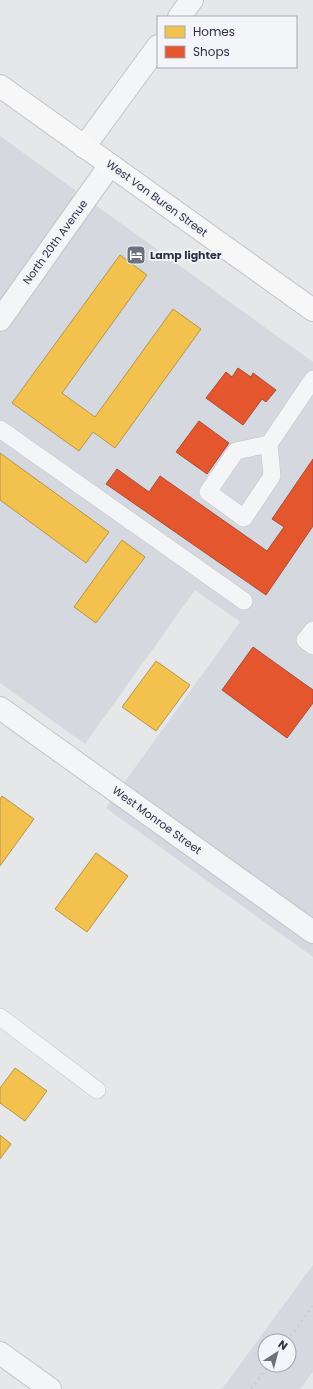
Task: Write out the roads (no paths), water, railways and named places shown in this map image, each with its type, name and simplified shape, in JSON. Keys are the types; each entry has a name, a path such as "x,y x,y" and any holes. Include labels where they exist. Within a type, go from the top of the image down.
{"main road":[{"name":"West Van Buren Street","path":"0,86 313,310"}],"street":[{"path":"180,16 192,0"},
{"path":"84,147 157,47"},
{"name":"North 20th Avenue","path":"0,320 110,165"},
{"name":"West Monroe Street","path":"0,708 313,931"},
{"path":"0,1353 50,1389"}],"lane":[{"path":"269,444 313,379"},
{"path":"0,429 244,601"},
{"path":"313,630 305,640 313,646"},
{"path":"0,1017 97,1090"}],"railway":[{"path":"293,1333 313,1306"},
{"path":"251,1389 263,1373"}],"place":[{"name":"Lamp lighter","path":"136,255"}]}
